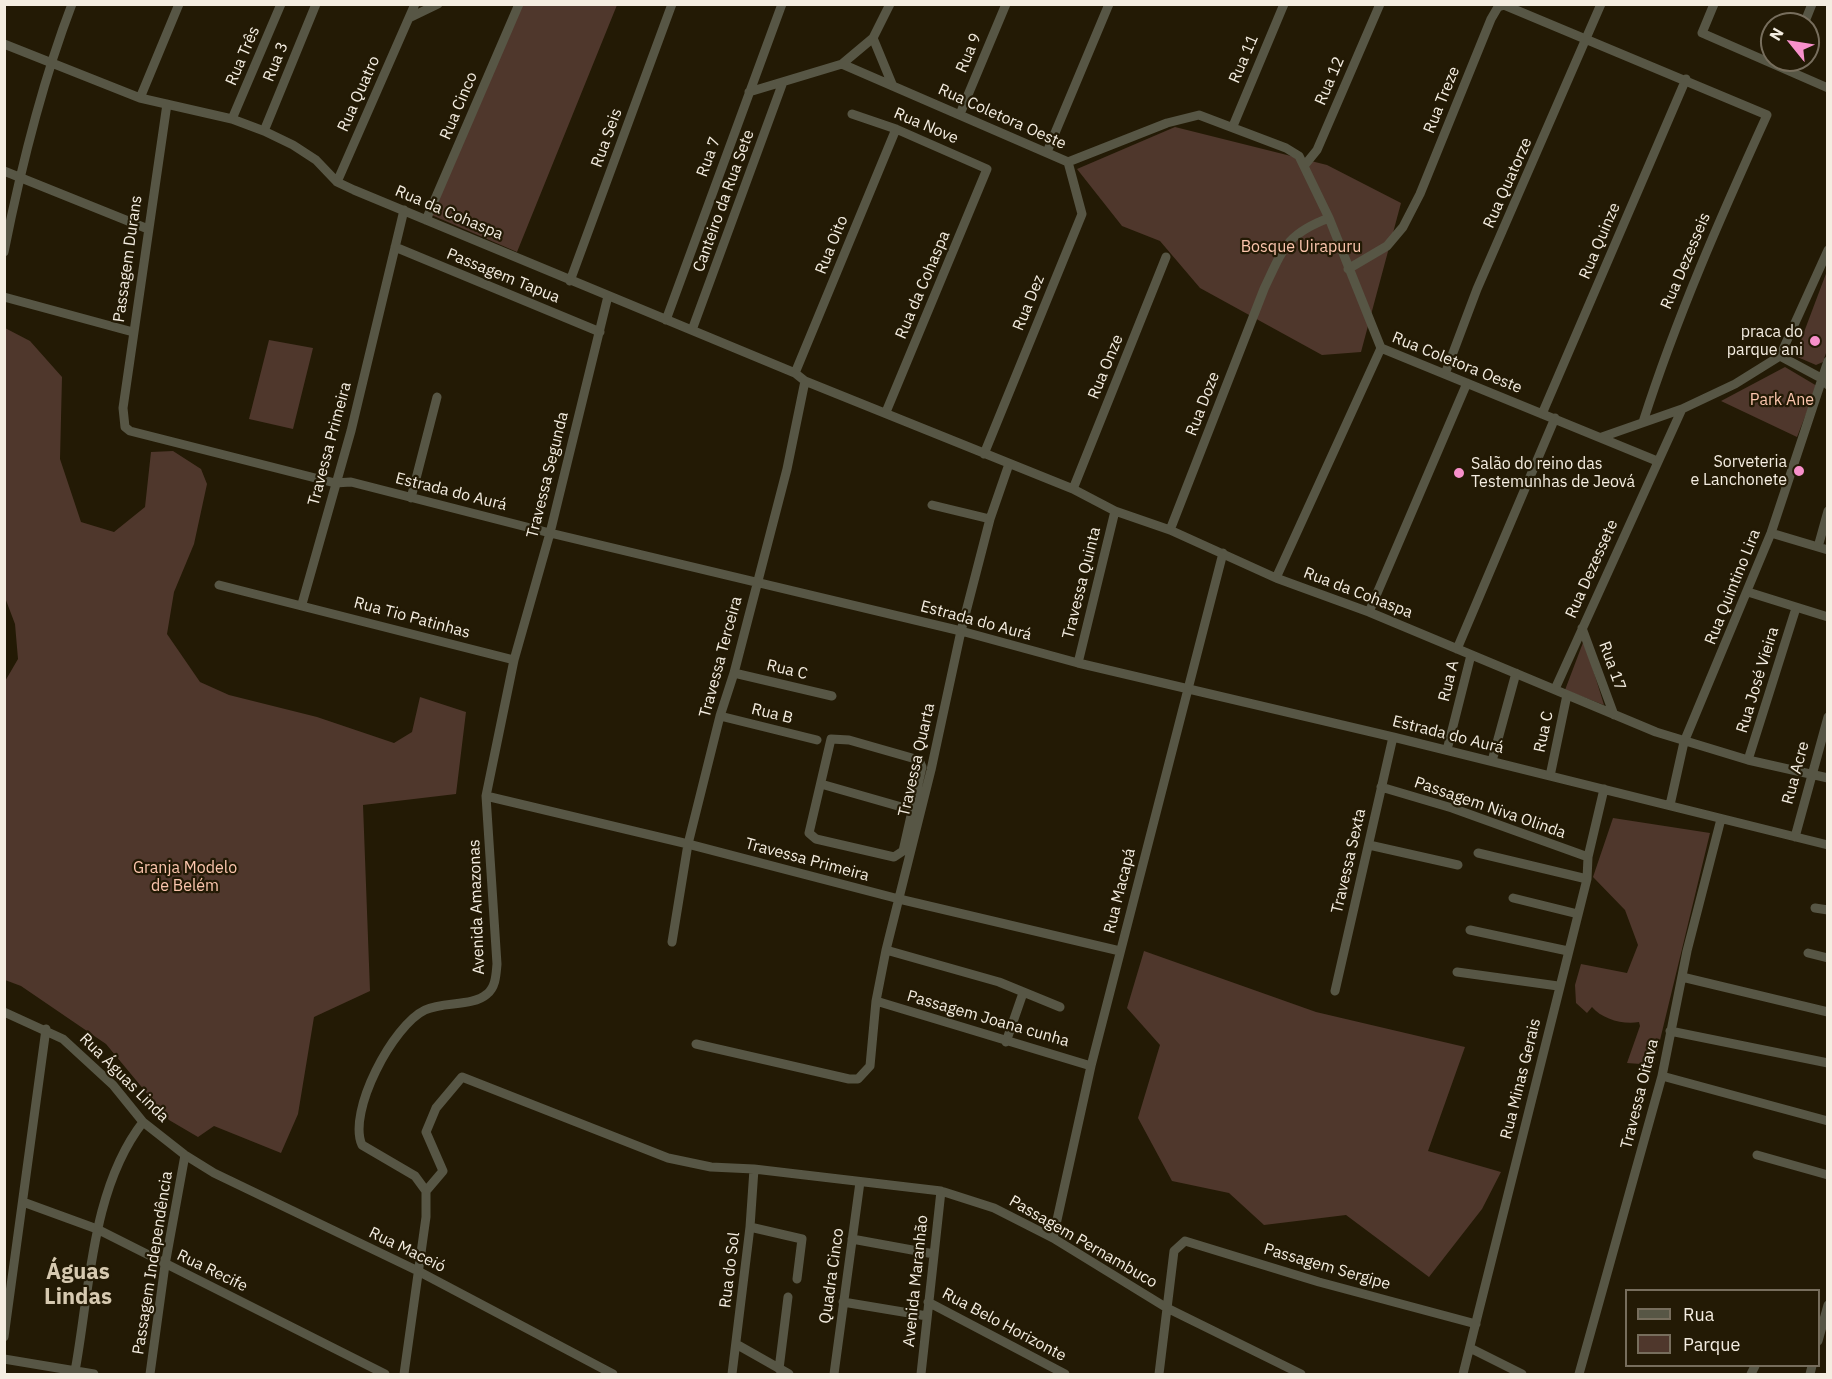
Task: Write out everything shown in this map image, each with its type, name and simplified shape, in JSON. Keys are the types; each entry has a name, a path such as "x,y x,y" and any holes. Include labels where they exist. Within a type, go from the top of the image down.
{"street":[{"path":"5,245 19,177 50,62 72,4"},
{"path":"140,98 179,4"},
{"name":"Rua Três","path":"232,119 281,4"},
{"name":"Rua 3","path":"264,131 316,4"},
{"name":"Rua Quatro","path":"337,182 414,4"},
{"path":"409,18 438,4"},
{"name":"Rua Cinco","path":"426,220 519,4"},
{"name":"Rua Seis","path":"570,281 672,4"},
{"name":"Rua 7","path":"666,320 782,4"},
{"path":"749,92 842,64 873,38 890,4"},
{"name":"Rua 9","path":"960,114 1005,4"},
{"path":"1047,152 1109,4"},
{"name":"Rua 11","path":"1233,126 1284,4"},
{"name":"Rua 12","path":"1304,166 1317,150 1380,4"},
{"name":"Rua Quatorze","path":"1444,374 1477,289 1601,4"},
{"path":"1714,4 1702,33 1760,54"},
{"name":"Rua Treze","path":"1348,269 1387,246 1403,227 1420,194 1498,7 1504,5 1586,40"},
{"path":"873,38 892,84"},
{"path":"1586,40 1686,79"},
{"name":"Rua da Cohaspa","path":"4,44 140,98 232,119 264,131 293,145 316,160 337,182 795,373 806,381 1073,489 1115,511 1170,530 1276,578 1370,612 1614,715 1684,742 1748,760 1827,778"},
{"name":"Rua Coletora Oeste","path":"842,64 1068,162 1188,116 1211,117 1286,148 1299,156 1329,218 1381,348 1657,461"},
{"path":"1801,72 1827,88"},
{"name":"Rua Dezesseis","path":"1643,422 1688,293 1767,115 1686,79"},
{"name":"Rua Quinze","path":"1542,414 1686,79"},
{"name":"Canteiro da Rua Sete","path":"692,330 783,82"},
{"name":"Passagem Durans","path":"123,420 133,332 167,104"},
{"name":"Rua Nove","path":"852,114 896,129 987,169"},
{"name":"Rua Oito","path":"795,373 896,129"},
{"name":"Rua Dez","path":"984,453 1082,214 1068,162"},
{"name":"Rua da Cohaspa","path":"886,412 987,169"},
{"path":"4,171 148,229"},
{"name":"Travessa Primeira","path":"302,604 351,431 404,210"},
{"name":"Rua Doze","path":"1170,530 1264,289 1291,237 1308,226 1329,218"},
{"name":"Passagem Tapua","path":"394,247 600,332"},
{"path":"1602,437 1682,409 1735,384 1780,356 1827,250"},
{"name":"Rua Onze","path":"1073,489 1166,257"},
{"name":"Travessa Segunda","path":"486,796 514,660 549,533 608,296"},
{"path":"4,297 133,332"},
{"path":"1276,578 1381,348"},
{"path":"1780,356 1824,382"},
{"name":"Rua Quintino Lira","path":"1670,805 1684,742 1771,533 1824,382 1827,361"},
{"name":"Travessa Terceira","path":"672,942 688,844 720,716 734,673 787,470 806,381"},
{"path":"1370,612 1467,383"},
{"path":"411,498 437,397"},
{"name":"Rua Dezessete","path":"1554,689 1682,409"},
{"path":"1457,649 1555,418"},
{"name":"Estrada do Aurá","path":"123,420 127,429 140,435 186,443 335,483 351,482 549,533 757,581 961,631 1078,663 1447,750 1827,845"},
{"name":"Travessa Quarta","path":"696,1044 849,1079 858,1079 870,1066 876,1001 927,768 990,519 1009,464"},
{"path":"932,505 990,519"},
{"name":"Travessa Quinta","path":"1078,663 1115,511"},
{"path":"1771,533 1823,549 1827,511"},
{"name":"Rua Macapá","path":"1053,1238 1091,1066 1223,553"},
{"path":"219,585 302,604"},
{"path":"1748,592 1827,617"},
{"name":"Rua Tio Patinhas","path":"302,604 514,660"},
{"name":"Rua José Vieira","path":"1748,760 1796,608"},
{"name":"Rua 17","path":"1582,628 1614,715"},
{"name":"Rua A","path":"1447,750 1471,655"},
{"name":"Rua C","path":"734,673 832,696"},
{"path":"1492,761 1516,673"},
{"name":"Rua C","path":"1550,776 1567,695"},
{"name":"Rua B","path":"720,716 817,740"},
{"name":"Rua Acre","path":"1795,837 1827,717"},
{"name":"Travessa Sexta","path":"1335,991 1393,737"},
{"path":"831,739 849,740 915,758 927,768 912,810 903,851 894,857 816,839 809,833 831,739"},
{"path":"821,784 912,810"},
{"name":"Passagem Niva Olinda","path":"1381,788 1452,808 1588,857"},
{"name":"Rua Minas Gerais","path":"1463,1374 1558,986 1587,879 1588,857 1604,789"},
{"name":"Travessa Primeira","path":"486,796 688,844 899,899 1120,951"},
{"name":"Avenida Amazonas","path":"426,1191 415,1176 362,1145 357,1126 360,1112 387,1051 405,1024 418,1014 442,1004 479,999 491,990 495,981 497,964 486,796"},
{"name":"Travessa Oitava","path":"1579,1374 1662,1076 1682,977 1721,819"},
{"path":"1369,845 1458,865"},
{"path":"1478,853 1587,879"},
{"path":"1513,898 1578,914"},
{"path":"1815,908 1827,910"},
{"path":"1470,930 1568,951"},
{"path":"886,950 999,982 1060,1007"},
{"path":"1808,953 1827,958"},
{"path":"1458,972 1558,986"},
{"path":"1682,977 1827,1012"},
{"path":"1006,1042 1023,993"},
{"name":"Passagem Joana cunha","path":"876,1001 1091,1066"},
{"name":"Rua Águas Linda","path":"4,1012 46,1029 63,1039 113,1084 143,1122 185,1155"},
{"path":"4,1337 46,1029"},
{"path":"1670,1031 1827,1063"},
{"path":"1662,1076 1827,1121"},
{"name":"Passagem Pernambuco","path":"426,1191 442,1171 426,1132 436,1108 462,1077 668,1158 711,1167 754,1169 941,1191 994,1208 1053,1238 1167,1308 1301,1374"},
{"path":"75,1371 97,1229 119,1159 143,1122"},
{"name":"Passagem Independência","path":"150,1374 165,1265 185,1155"},
{"name":"Rua Maceió","path":"185,1155 214,1173 418,1271 613,1374"},
{"path":"1757,1155 1827,1175"},
{"name":"Rua do Sol","path":"732,1374 750,1227 754,1169"},
{"name":"Quadra Cinco","path":"834,1374 860,1182"},
{"path":"404,1374 426,1216 426,1191"},
{"name":"Avenida Maranhão","path":"921,1374 941,1191"},
{"name":"Rua Recife","path":"22,1202 97,1229 385,1374"},
{"path":"750,1227 802,1239 797,1279"},
{"path":"852,1239 933,1254"},
{"name":"Passagem Sergipe","path":"1167,1308 1174,1251 1185,1241 1319,1282 1476,1324"},
{"path":"779,1369 788,1297"},
{"name":"Rua Belo Horizonte","path":"843,1302 927,1316"},
{"name":"Rua Belo Horizonte","path":"928,1302 1065,1374"},
{"path":"1820,1333 1827,1305"},
{"path":"1159,1374 1167,1308"},
{"path":"736,1344 789,1374"},
{"path":"1470,1348 1522,1374"},
{"path":"4,1359 94,1374"}],"green space":[{"path":"517,5 617,5 517,252 427,213"},
{"name":"Bosque Uirapuru","path":"1175,127 1327,165 1401,203 1361,352 1322,355 1200,288 1160,241 1122,226 1077,169"},
{"path":"1827,271 1827,350 1823,362 1816,365 1795,356"},
{"name":"Granja Modelo de Belém","path":"5,328 30,341 62,377 60,459 81,522 114,532 145,507 151,452 173,451 201,469 207,484 194,544 174,592 167,634 200,682 229,695 317,717 394,743 412,732 420,697 466,712 456,794 363,805 370,991 314,1017 298,1114 281,1153 214,1126 198,1137 169,1120 106,1044 21,986 5,980 4,683 18,659 15,624 4,595"},
{"path":"269,340 313,348 293,429 249,419"},
{"name":"Park Ane","path":"1785,367 1817,386 1797,437 1721,401"},
{"path":"1584,640 1604,705 1565,690"},
{"path":"1613,818 1710,833 1654,1065 1627,1063 1640,1026 1639,1022 1626,1023 1613,1020 1601,1015 1592,1007 1587,1013 1576,1003 1575,985 1581,964 1627,973 1638,945 1625,910 1593,877"},
{"path":"1144,951 1316,1012 1465,1047 1428,1151 1501,1172 1482,1209 1429,1277 1346,1215 1264,1225 1229,1193 1172,1181 1138,1118 1160,1045 1127,1008"}],"place":[{"name":"praca do parque ani","path":"1815,341"},
{"name":"Sorveteria e Lanchonete","path":"1799,471"},
{"name":"Salão do reino das Testemunhas de Jeová","path":"1459,473"}],"district":[{"name":"Águas Lindas","path":"78,1286"}]}
